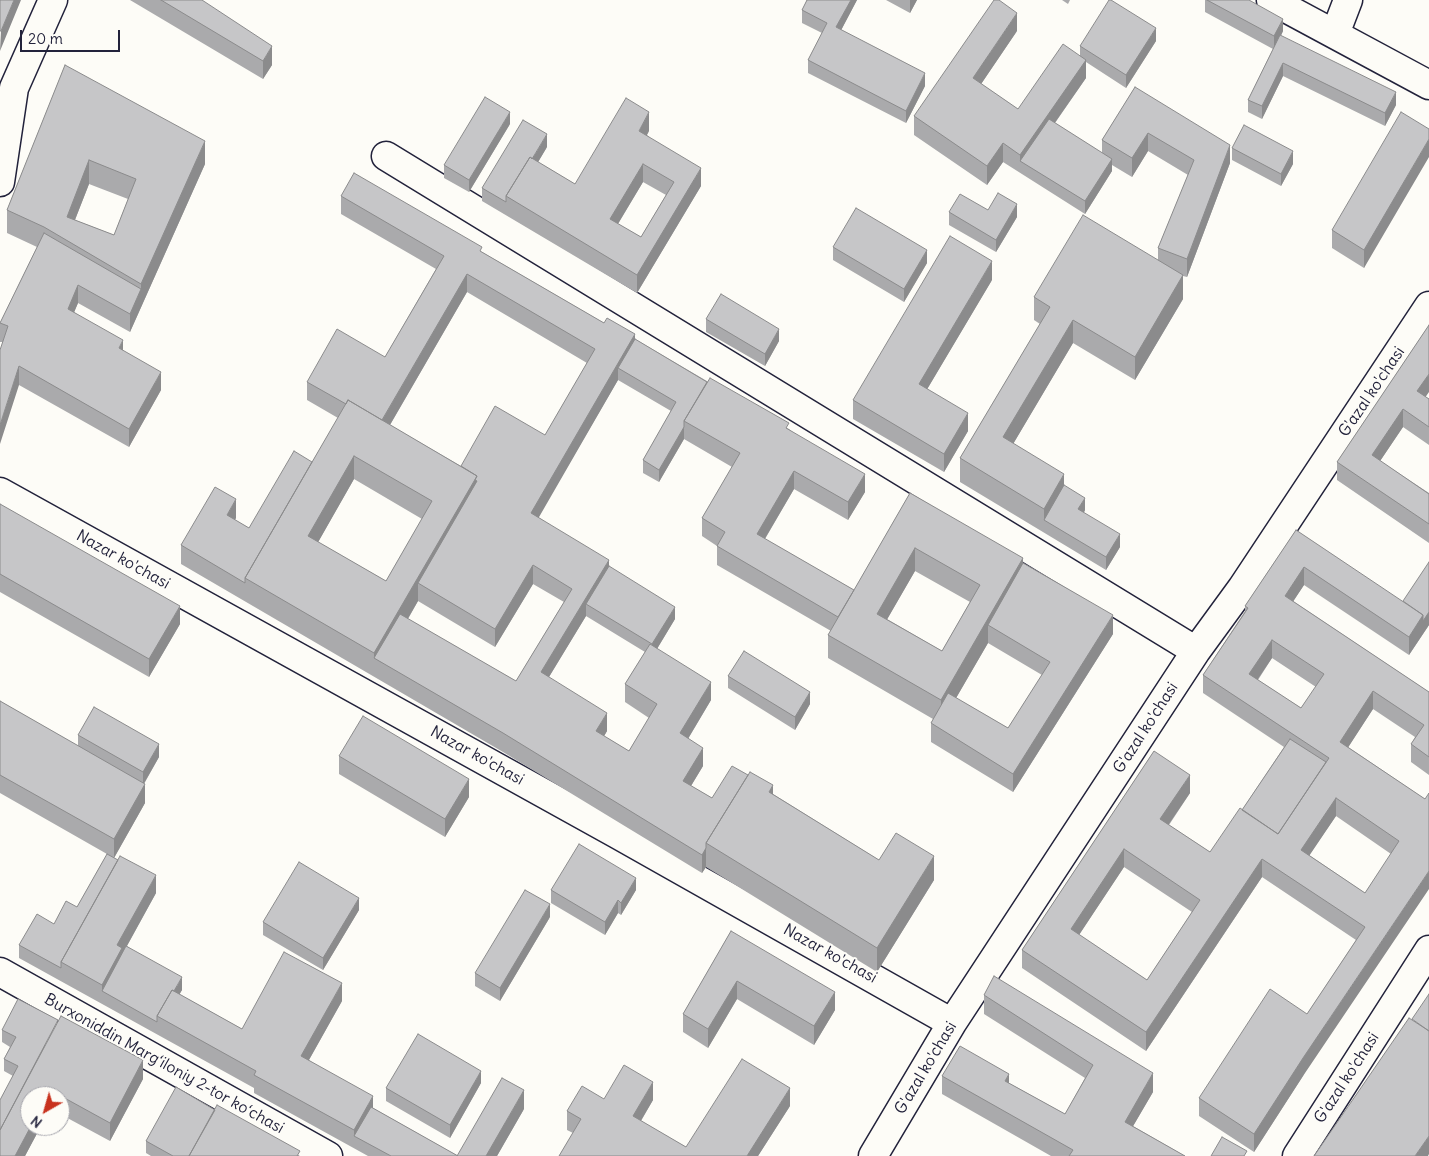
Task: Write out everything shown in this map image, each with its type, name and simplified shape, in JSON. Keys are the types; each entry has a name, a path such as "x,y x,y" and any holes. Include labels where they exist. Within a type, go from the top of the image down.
{"street":[{"path":"0,182 14,88 53,0"},
{"path":"1271,0 1429,85"},
{"path":"1335,34 1348,0"},
{"path":"386,156 1196,651"},
{"name":"G'azal ko'chasi","path":"874,1156 952,1023 1196,651 1242,588 1429,306"},
{"name":"Nazar ko'chasi","path":"0,492 617,834 952,1023"},
{"name":"G'azal ko'chasi","path":"1297,1156 1429,950"},
{"name":"Burxoniddin Marg‘iloniy 2-tor ko‘chasi","path":"0,972 328,1156"}],"building":[{"path":"0,0 14,0 1,31 0,31"},
{"path":"161,0 202,0 272,46 263,61"},
{"path":"807,0 851,0 836,27 925,73 906,111 808,60 827,23 802,10"},
{"path":"994,0 999,0 1017,13 973,78 1018,109 1063,44 1086,60 1020,155 1003,143 987,166 914,116"},
{"path":"1109,0 1156,28 1126,75 1080,46"},
{"path":"1207,0 1249,0 1283,19 1274,36"},
{"path":"1280,35 1396,92 1385,113 1283,63 1262,106 1248,100"},
{"path":"65,65 205,141 141,284 44,227 7,210","holes":["89,160 136,179 114,235 67,217"]},
{"path":"1135,87 1230,145 1187,259 1158,248 1194,160 1148,133 1132,158 1102,140"},
{"path":"485,97 510,112 469,180 444,165"},
{"path":"626,98 649,112 639,131 701,168 637,275 506,196 530,157 575,184","holes":["643,164 674,182 641,237 610,219"]},
{"path":"1401,112 1429,129 1429,139 1364,250 1332,230"},
{"path":"1049,119 1112,159 1085,201 1020,161"},
{"path":"523,120 547,134 506,196 506,202 482,188"},
{"path":"1244,125 1293,151 1281,174 1232,148"},
{"path":"354,173 482,247 480,251 604,323 607,318 635,334 531,513 609,560 541,672 607,713 596,731 629,751 657,704 625,684 650,644 711,682 680,733 703,748 683,781 712,798 732,766 748,775 706,843 706,848 702,855 503,733 374,658 400,614 516,681 572,589 533,565 495,629 418,583 477,481 475,480 477,476 461,466 495,406 545,435 595,349 467,274 382,420 348,400 346,404 307,382 337,329 385,357 444,256 341,196"},
{"path":"998,193 1017,204 996,240 949,212 960,194 988,210"},
{"path":"856,208 927,250 904,289 833,247"},
{"path":"1083,215 1183,275 1135,357 1073,320 1003,437 1064,474 1044,509 960,458 1050,307 1034,297"},
{"path":"44,233 141,289 130,314 78,285 68,309 123,340 119,348 161,372 129,429 19,366 0,425 0,350 8,326 0,323"},
{"path":"950,236 992,261 919,384 968,413 944,454 853,400"},
{"path":"721,294 779,329 765,354 706,319"},
{"path":"1429,325 1429,374 1417,391 1429,399 1429,427 1403,409 1372,455 1429,494 1429,524 1337,462"},
{"path":"635,339 707,382 684,421 684,427 659,470 643,460 676,402 618,368"},
{"path":"710,378 789,423 786,428 865,474 848,502 794,471 757,534 854,590 838,617 717,546 725,532 702,518 740,453 684,421"},
{"path":"348,400 477,476 374,653 245,578","holes":["354,456 432,501 386,581 308,536"]},
{"path":"294,451 312,462 245,578 245,583 181,545 215,487 236,499 227,515 249,528"},
{"path":"1064,485 1085,498 1078,509 1120,534 1106,557 1044,520"},
{"path":"910,493 1023,558 941,700 828,635","holes":["915,548 980,585 942,651 877,614"]},
{"path":"0,504 180,606 149,659 0,574"},
{"path":"1296,530 1423,615 1409,637 1304,567 1285,596 1429,692 1429,757 1411,744 1424,725 1373,691 1340,742 1425,799 1429,793 1429,871 1254,1134 1199,1098 1270,989 1307,1014 1365,927 1262,859 1146,1032 1022,950 1154,751 1190,775 1160,819 1210,852 1240,808 1278,834 1329,758 1203,675 1248,608 1245,606","holes":["1272,640 1324,674 1301,708 1249,674","1336,798 1399,841 1365,893 1301,850","1124,849 1200,900 1147,980 1071,929"]},
{"path":"1429,562 1429,612 1423,621 1423,615 1403,601"},
{"path":"1023,563 1113,615 1013,774 931,723 948,693 1008,728 1050,662 988,625"},
{"path":"609,566 675,607 652,644 586,604"},
{"path":"744,651 810,692 795,717 728,676"},
{"path":"0,701 145,784 114,839 0,775"},
{"path":"94,707 159,744 143,772 78,735"},
{"path":"363,716 469,779 445,819 339,756"},
{"path":"1290,739 1326,762 1278,834 1242,810"},
{"path":"750,772 773,785 769,792 879,860 896,833 934,856 877,948 706,843"},
{"path":"579,844 636,878 621,903 618,900 605,922 551,890"},
{"path":"107,854 118,860 61,962 61,968 19,945 37,914 54,924 66,901 77,907"},
{"path":"120,856 156,875 117,945 122,948 102,985 61,962"},
{"path":"299,862 359,898 323,958 263,922"},
{"path":"525,890 550,904 500,988 475,973"},
{"path":"731,931 835,992 814,1026 737,981 708,1029 683,1014"},
{"path":"126,946 182,977 157,1016 157,1022 102,991"},
{"path":"284,952 342,983 301,1056 373,1096 354,1130 254,1075 256,1071 157,1016 172,990 242,1029"},
{"path":"994,976 1153,1073 1125,1122 1185,1156 1069,1156 1073,1150 942,1076 960,1046 1009,1074 1005,1081 1065,1114 1093,1065 984,995"},
{"path":"1429,994 1429,1031 1412,1019"},
{"path":"18,999 58,1020 23,1086 20,1086 20,1092 0,1130 0,1100 18,1066 4,1059 16,1037 2,1030"},
{"path":"61,1016 143,1060 110,1123 70,1101 70,1086 24,1086"},
{"path":"1409,1018 1429,1031 1429,1136 1415,1156 1314,1156"},
{"path":"418,1034 481,1071 450,1125 386,1088"},
{"path":"742,1059 790,1088 747,1156 559,1156 581,1119 567,1111 582,1086 604,1099 624,1065 653,1082 633,1116 686,1147"},
{"path":"502,1078 524,1090 486,1156 457,1156"},
{"path":"176,1087 215,1110 189,1156 173,1156 146,1141"},
{"path":"20,1093 20,1136 26,1136 15,1156 0,1156 0,1130"},
{"path":"217,1105 300,1151 297,1156 189,1156"},
{"path":"371,1107 458,1156 391,1156 354,1136"},
{"path":"1222,1137 1247,1151 1244,1156 1211,1156"}]}
